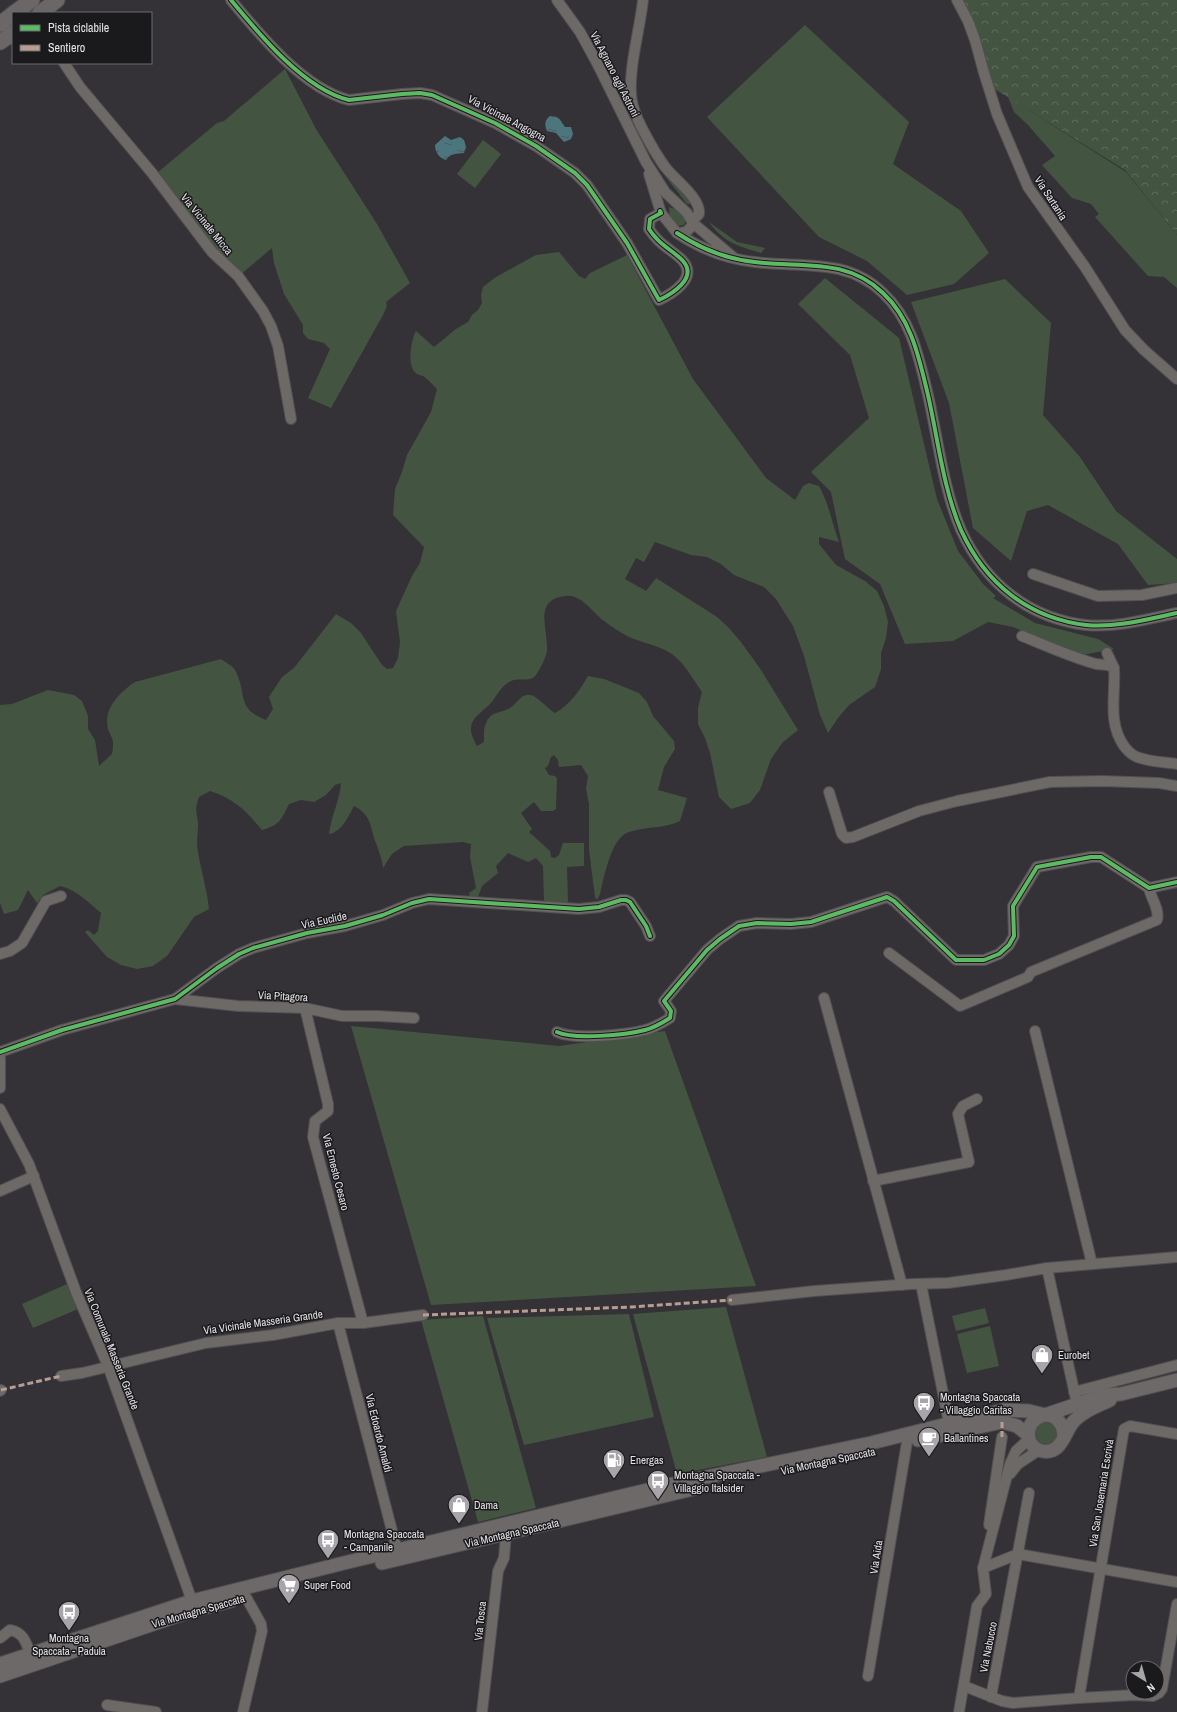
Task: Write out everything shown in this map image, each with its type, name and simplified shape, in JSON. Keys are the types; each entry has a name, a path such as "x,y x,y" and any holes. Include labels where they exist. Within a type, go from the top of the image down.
{"highway":[{"path":"15,12 32,0"},
{"path":"41,12 57,0"},
{"path":"0,24 12,15"},
{"path":"0,42 12,34"}],"main road":[{"path":"1039,1450 1050,1451 1060,1445 1064,1435 1074,1420 1090,1409 1121,1394 1177,1380"},
{"path":"1029,1437 1031,1424 1035,1419 1075,1398 1104,1394 1121,1394"},
{"name":"Via Montagna Spaccata","path":"0,1664 192,1601 668,1485 871,1443 1004,1410 1029,1411 1057,1419 1064,1429 1064,1435"},
{"name":"Via Montagna Spaccata","path":"0,1676 194,1610 681,1492 840,1459 907,1442 1002,1422 1017,1426 1029,1437 1031,1444 1039,1450"}],"street":[{"name":"Via Vicinale Angogna","path":"231,0 283,59 305,76 340,98 349,100 420,93 432,95 521,137 576,173 587,184 627,243 659,300 667,297 683,283 688,274 684,262 657,239 649,229 652,223 662,214 666,205 677,205"},
{"name":"Via Agnano agli Astroni","path":"557,0 580,32 646,162"},
{"name":"Via Agnano agli Astroni","path":"643,0 632,75 631,94 633,105 639,121 660,160 674,178 687,190 698,205 699,214 691,219"},
{"name":"Via Sartania","path":"957,0 976,40 984,73 997,114 1028,187 1085,267 1125,330 1144,350 1177,379"},
{"name":"Via Vicinale Micca","path":"65,64 80,87 152,173 212,252 238,276 263,311 271,326 278,346 292,419"},
{"path":"646,162 665,192 691,219 733,258"},
{"path":"646,162 662,214 676,233 714,254 763,263 824,266 843,270 857,275 877,288 894,305 910,331 918,354 944,472 958,520 975,556 987,572 1005,591 1031,609 1066,621 1088,625 1113,624 1177,613"},
{"path":"676,233 685,233 689,230 691,219"},
{"path":"1033,574 1098,596 1142,595 1177,588"},
{"path":"1022,636 1073,657 1100,665 1111,665 1114,668"},
{"path":"1107,653 1114,668 1113,708 1115,727 1119,739 1128,751 1136,757 1177,764"},
{"path":"829,792 842,834 846,838 919,811 956,801 1050,782 1102,781 1159,783 1177,786"},
{"path":"557,1032 565,1035 576,1036 630,1033 657,1026 670,1018 671,1011 664,1001 689,970 720,939 739,926 757,923 791,924 811,922 887,898 894,901 956,960 984,960 999,954 1009,945 1014,936 1013,906 1037,867 1092,857 1101,857 1149,888 1158,914 1157,920 1031,972 1028,977 960,1006 889,953"},
{"path":"1149,888 1177,882"},
{"path":"0,954 10,951 22,942 46,901 61,896"},
{"name":"Via Euclide","path":"0,1052 62,1030 175,1000 217,968 239,954 253,948 307,932 345,926 383,916 412,903 429,899 579,909 599,907 621,900 626,900 630,902 638,914 650,936"},
{"path":"824,998 902,1285"},
{"name":"Via Pitagora","path":"175,1000 238,1006 304,1008 342,1016 414,1018"},
{"name":"Via Ernesto Cesaro","path":"304,1008 328,1108 328,1111 315,1121 313,1137 363,1323"},
{"path":"1035,1031 1092,1264"},
{"path":"0,1058 0,1088"},
{"path":"873,1180 969,1162 958,1114 963,1106 977,1099"},
{"name":"Via Comunale Masseria Grande","path":"0,1110 23,1152 34,1176 76,1292 108,1366 192,1601"},
{"path":"0,1191 34,1176"},
{"path":"732,1300 800,1292 948,1283 1047,1268 1177,1257"},
{"path":"1047,1268 1075,1398 1177,1365"},
{"path":"921,1284 949,1423"},
{"name":"Via Vicinale Masseria Grande","path":"61,1376 193,1345 273,1335 338,1323 363,1323 423,1315"},
{"name":"Via Edoardo Amaldi","path":"338,1323 397,1550"},
{"name":"Via San Josemaria Escrivà","path":"1078,1698 1124,1429 1130,1426 1177,1434"},
{"name":"Via Nabucco","path":"959,1712 977,1606 1002,1437"},
{"name":"Via Nabucco","path":"982,1568 1014,1455 1029,1437"},
{"name":"Via Aida","path":"868,1676 907,1442"},
{"name":"Via Nabucco","path":"1007,1481 1018,1464 1039,1450"},
{"name":"Via Nabucco","path":"991,1697 1029,1493"},
{"name":"Via Tosca","path":"482,1712 498,1572 504,1558 506,1534"},
{"path":"982,1568 1018,1554 1177,1582"},
{"path":"243,1712 262,1631 261,1624 246,1597"},
{"path":"964,1686 991,1697 1013,1703 1134,1695 1153,1696 1159,1693 1162,1689 1177,1604"},
{"path":"0,1638 5,1629 16,1631 22,1635 26,1641 30,1653"},
{"path":"107,1705 156,1712"}],"green space":[{"path":"963,0 1177,0 1177,235 1125,170 993,88"},
{"path":"805,25 909,122 893,164 961,211 989,253 954,284 907,295 867,261 819,237 707,117"},
{"path":"285,69 316,129 377,224 410,283 386,302 387,306 383,315 331,408 308,398 330,349 324,343 308,339 303,333 303,325 284,294 274,263 272,248 240,275 214,250 157,173 217,123 224,121"},
{"path":"1008,97 1126,172 1177,235 1177,288 1164,277 1148,276 1095,217 1099,214 1091,204 1072,198 1042,165 1055,156 1028,125 1014,112"},
{"path":"483,140 501,154 475,188 457,174"},
{"path":"665,176 688,197 691,201 690,204 687,204"},
{"path":"669,207 677,210 686,219 684,225 678,226 670,218"},
{"path":"709,222 737,242 765,248 761,253 732,242 714,229"},
{"path":"559,252 579,276 585,279 590,273 627,255 693,379 766,478 795,500 803,486 809,483 819,486 828,507 839,542 819,537 819,544 836,565 865,581 877,591 884,606 888,622 886,638 881,653 881,669 875,687 849,705 828,733 820,715 804,656 793,626 776,599 764,587 734,575 721,564 707,557 691,555 655,542 644,562 636,558 625,579 646,591 656,578 717,617 741,642 759,667 798,730 783,742 771,759 760,790 750,803 731,809 719,797 710,753 698,724 698,708 702,692 681,662 667,651 621,633 600,618 581,600 571,596 565,596 555,599 549,603 544,616 547,650 541,666 536,675 531,679 514,680 507,683 489,705 475,718 472,723 471,732 477,746 484,742 485,726 489,718 494,714 507,710 522,697 530,695 535,697 555,713 570,701 578,692 588,676 604,679 639,693 647,702 653,716 674,741 675,749 664,767 658,790 687,798 680,821 674,824 635,830 623,835 617,842 609,859 597,900 595,897 589,850 589,804 586,789 588,776 581,765 559,767 558,760 554,755 551,757 548,766 545,768 549,775 555,776 557,779 556,809 553,811 541,811 534,802 521,813 532,829 529,832 550,851 551,857 555,858 559,855 563,843 584,843 584,866 567,867 568,903 544,902 543,866 536,858 528,862 508,853 496,866 498,873 482,886 477,900 470,900 469,893 476,888 470,857 471,844 463,842 404,846 392,854 383,868 370,822 364,813 354,806 341,827 334,833 329,834 341,783 335,785 326,795 314,802 301,800 289,804 284,814 276,824 262,830 245,811 219,794 210,791 199,797 196,808 198,824 197,848 209,909 194,917 167,956 153,966 137,969 121,965 107,957 85,932 88,930 94,935 98,931 101,913 72,890 60,886 43,895 37,903 28,890 18,910 4,914 0,903 0,705 12,704 48,690 74,695 82,701 88,716 88,729 95,740 99,766 112,754 113,741 107,722 110,708 118,696 135,682 221,659 235,670 246,705 256,715 266,720 273,709 269,697 282,677 294,668 336,614 351,623 361,633 382,665 387,669 393,668 398,658 400,642 396,611 412,576 420,563 424,547 393,515 395,489 407,455 431,412 437,389 429,380 414,371 410,353 414,335 416,331 434,347 456,329 468,322 482,303 481,295 483,287 496,277 536,255"},
{"path":"825,278 899,338 937,499 958,551 983,584 996,596 993,598 1035,623 1098,639 1114,649 1082,655 1013,627 988,622 953,641 905,644 880,584 845,559 831,492 811,472 869,418 850,355 798,304"},
{"path":"1005,279 1051,323 1043,415 1080,457 1116,511 1177,559 1177,583 1148,585 1118,544 1048,505 1027,511 1011,561 973,528 949,403 911,302"},
{"path":"351,1026 559,1046 665,1031 756,1286 431,1305"},
{"path":"67,1284 78,1309 33,1328 22,1304"},
{"path":"726,1307 767,1457 677,1474 633,1314"},
{"path":"985,1308 989,1323 956,1331 952,1316"},
{"path":"629,1314 654,1417 524,1445 487,1318"},
{"path":"483,1316 536,1508 478,1522 421,1320"},
{"path":"990,1326 999,1366 967,1373 957,1334"},
{"path":"1046,1422 1054,1425 1057,1433 1054,1441 1046,1444 1038,1441 1035,1433 1038,1425"}],"water":[{"path":"550,116 561,120 565,127 571,127 573,134 571,139 564,142 556,133 547,131 546,122"},
{"path":"445,136 451,140 460,137 464,140 466,147 464,153 452,155 446,160 439,156 435,145"}],"marked path":[{"path":"423,1315 631,1307 732,1300"},
{"path":"1,1390 61,1376"},
{"path":"1002,1422 1002,1437"}],"cycle path":[{"path":"231,0 284,59 316,85 332,94 349,100 402,94 420,93 432,95 495,123 536,146 575,173 587,185 627,243 659,300 682,285 687,273 687,267 683,261 660,242 649,229 650,219 661,213 660,211"},
{"path":"677,233 695,244 723,256 744,261 772,264 822,266 838,269 854,274 869,282 883,293 901,315 913,340 928,395 945,480 961,530 982,566 996,582 1011,595 1027,606 1045,615 1086,625 1097,626 1120,624 1177,613"},
{"path":"557,1032 575,1036 626,1034 655,1027 664,1022 670,1018 671,1011 664,1001 707,950 739,926 757,923 791,924 811,922 887,897 894,901 956,960 984,960 999,954 1009,945 1014,936 1013,906 1037,867 1091,857 1101,857 1149,888 1177,882"},
{"path":"0,1052 62,1030 175,999 217,968 239,954 253,948 307,933 345,926 383,915 412,903 429,899 579,909 599,907 621,900 626,900 630,902 646,926 650,936"}],"place":[{"name":"Eurobet","path":"1042,1374"},
{"name":"Montagna Spaccata - Villaggio Caritas","path":"924,1422"},
{"name":"Ballantines","path":"929,1458"},
{"name":"Energas","path":"614,1480"},
{"name":"Montagna Spaccata - Villaggio Italsider","path":"658,1500"},
{"name":"Dama","path":"459,1524"},
{"name":"Montagna Spaccata - Campanile","path":"328,1560"},
{"name":"Super Food","path":"289,1604"},
{"name":"Montagna Spaccata - Padula","path":"69,1632"}]}
